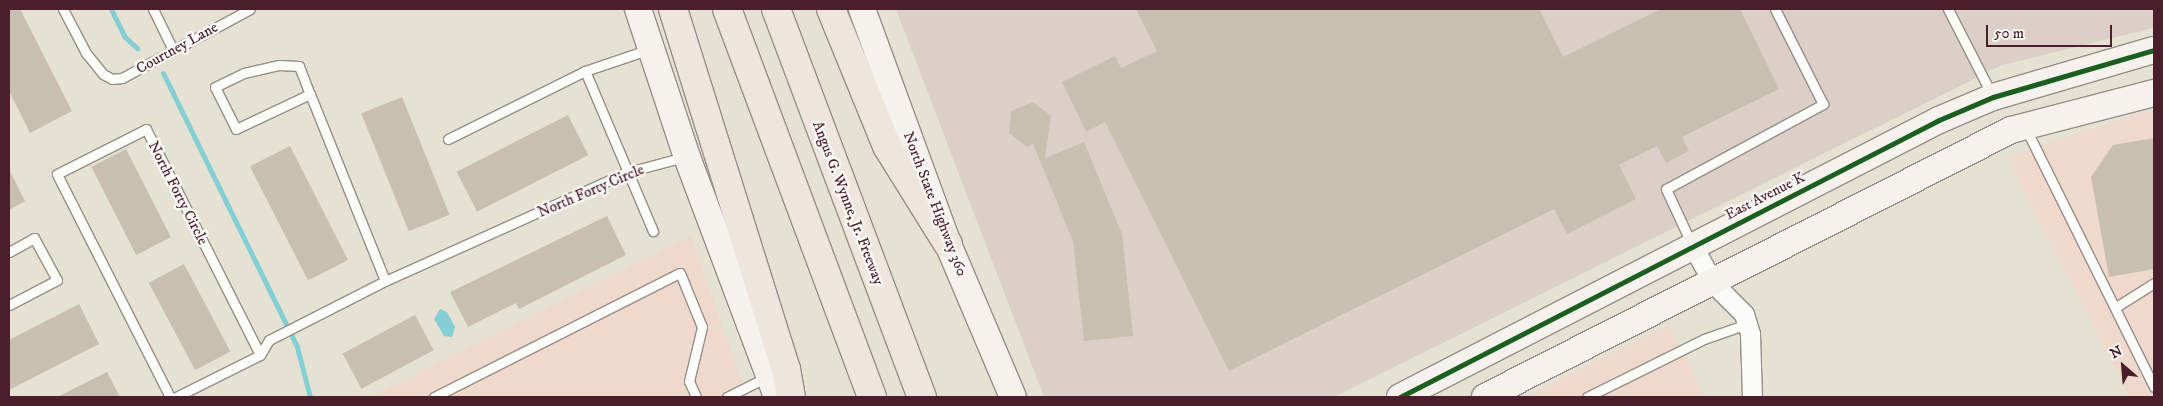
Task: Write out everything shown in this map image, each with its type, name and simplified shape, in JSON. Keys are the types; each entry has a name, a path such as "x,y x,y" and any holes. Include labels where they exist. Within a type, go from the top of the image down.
{"highway":[{"path":"673,9 786,370 791,397"},
{"path":"727,9 872,397"},
{"name":"Angus G. Wynne, Jr. Freeway","path":"776,9 922,397"},
{"path":"831,9 887,146 948,244"}],"street":[{"path":"638,9 687,157 772,387"},
{"name":"North State Highway 360","path":"862,9 948,244 1013,397"},
{"name":"East Avenue K","path":"1400,397 1939,120 1993,97 2154,50"},
{"path":"1485,397 2018,129 2154,93"},
{"path":"1993,97 2018,129"},
{"path":"1693,246 1713,284 1744,314 1747,324 1752,397"}],"lane":[{"name":"Courtney Lane","path":"63,9 86,53 103,74 112,79 122,78 250,9"},
{"path":"153,9 173,50"},
{"path":"1693,246 1666,189 1823,104 1775,9"},
{"path":"1948,9 1993,97"},
{"path":"448,139 585,71 651,49"},
{"path":"310,94 236,129 215,87 244,73 280,65 299,66 385,281"},
{"path":"585,71 653,231"},
{"name":"North Forty Circle","path":"170,397 57,174 146,129 260,355"},
{"path":"2018,129 2116,307 2154,386"},
{"name":"North Forty Circle","path":"260,355 269,340 385,281 628,172 687,157"},
{"path":"9,252 34,238 58,280 9,305"},
{"path":"434,397 680,273 702,327 689,381 696,397"},
{"path":"2116,307 2154,283"},
{"path":"1587,397 1704,339 1747,324"},
{"path":"176,397 260,355"},
{"path":"727,397 772,387"}],"shaded area":[{"path":"896,9 2154,9 2154,28 2002,65 1334,397 1044,397"},
{"path":"2154,112 2154,397 2130,397 2007,157 2137,114"},
{"path":"691,236 747,397 371,397"},
{"path":"1669,325 1705,397 1524,397"}],"water":[{"path":"440,309 447,312 455,327 452,337 444,336 434,319"}],"building":[{"path":"9,9 20,9 72,111 30,133 9,91"},
{"path":"1136,9 1539,9 1563,57 1661,9 1740,9 1779,89 1682,137 1689,151 1666,163 1657,146 1619,165 1636,199 1567,234 1554,209 1229,371 1105,122 1086,132 1062,82 1115,56 1121,68 1157,51"},
{"path":"402,97 450,215 409,231 361,113"},
{"path":"1033,102 1051,116 1045,158 1084,142 1122,234 1133,336 1084,341 1073,241 1033,144 1027,147 1009,133 1011,111"},
{"path":"568,115 588,155 477,212 457,172"},
{"path":"2154,138 2154,269 2109,277 2091,177 2113,145"},
{"path":"290,146 348,260 308,280 250,166"},
{"path":"126,149 171,237 136,255 91,167"},
{"path":"9,169 25,201 9,210"},
{"path":"607,216 626,255 519,309 516,303 468,327 450,292"},
{"path":"184,264 230,351 195,370 149,283"},
{"path":"79,304 99,344 9,390 9,340"},
{"path":"415,315 434,350 361,389 343,353"},
{"path":"107,372 120,397 57,397"}],"waterway":[{"path":"111,9 124,36 137,48"},
{"path":"163,73 297,347 310,397"}],"cycle path":[{"path":"1400,397 1939,120 1993,97 2154,50"}]}
